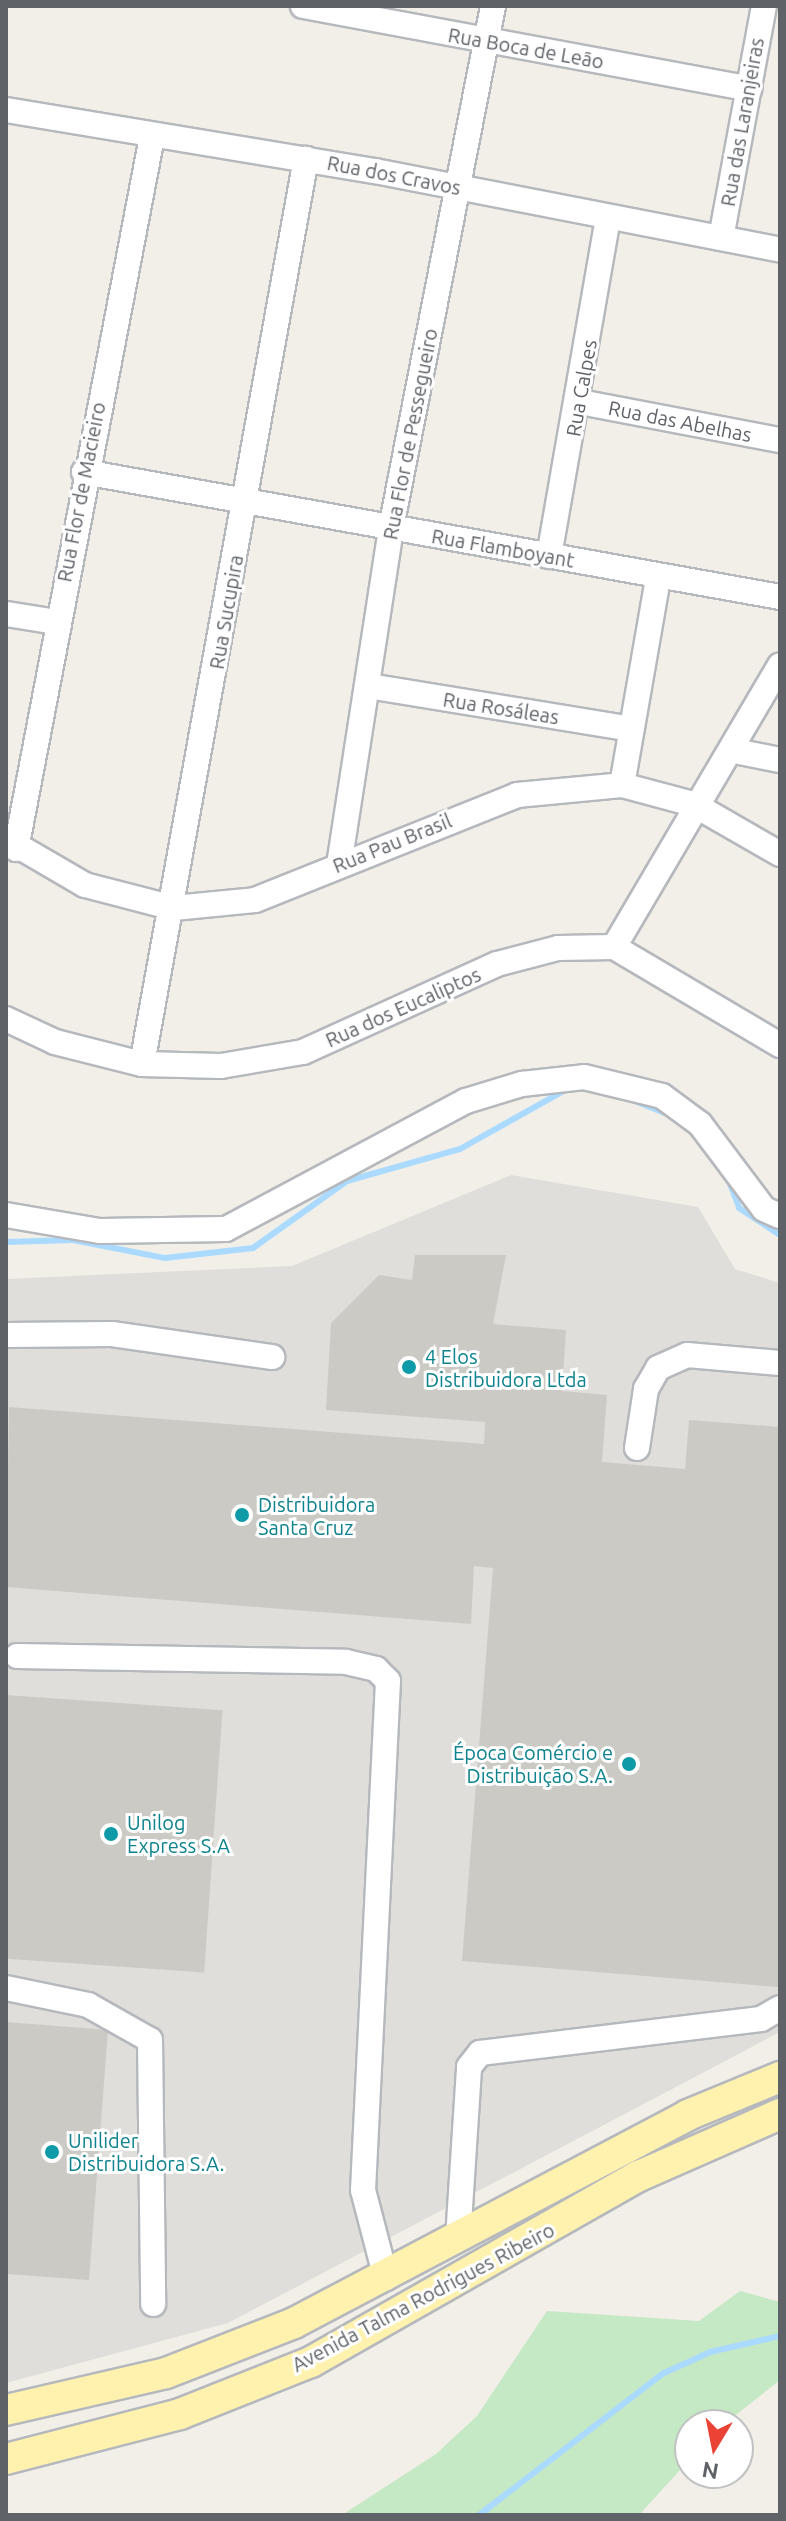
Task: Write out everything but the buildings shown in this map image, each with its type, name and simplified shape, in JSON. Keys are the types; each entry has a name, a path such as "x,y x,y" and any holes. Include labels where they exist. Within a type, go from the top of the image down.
{"main road":[{"name":"Avenida Talma Rodrigues Ribeiro","path":"6,2410 166,2373 386,2278 688,2115 780,2077"},
{"name":"Avenida Talma Rodrigues Ribeiro","path":"6,2459 180,2414 311,2362 639,2176 780,2114"}],"street":[{"name":"Rua Boca de Leão","path":"303,6 749,89"},
{"name":"Rua Flor de Pessegueiro","path":"339,865 391,528 493,6"},
{"name":"Rua das Laranjeiras","path":"721,238 764,6"},
{"name":"Rua dos Cravos","path":"6,110 152,137 306,159 780,250"},
{"name":"Rua Flor de Macieiro","path":"11,844 152,137"},
{"name":"Rua Sucupira","path":"142,1064 174,908 306,159"},
{"name":"Rua Calpes","path":"549,556 580,402 608,219"},
{"name":"Rua das Abelhas","path":"580,402 780,440"},
{"name":"Rua Flamboyant","path":"84,472 658,578 780,597"},
{"path":"622,785 658,578"},
{"path":"6,614 56,622"},
{"path":"780,665 735,751 693,804 614,947 780,1045"},
{"name":"Rua Rosáleas","path":"369,686 632,729"},
{"path":"735,751 780,760"},
{"name":"Rua Pau Brasil","path":"11,844 85,885 174,908 255,900 517,795 622,785 693,804 780,854"},
{"name":"Rua dos Eucaliptos","path":"6,1019 55,1042 142,1064 221,1066 303,1052 497,964 558,948 614,947"},
{"path":"6,1215 100,1231 226,1229 466,1101 522,1084 584,1077 675,1105 700,1124 764,1209 780,1216"},
{"path":"6,1335 112,1334 272,1357"},
{"path":"637,1448 646,1389 658,1368 687,1355 780,1363"},
{"path":"17,1656 346,1662 376,1669 388,1681 363,2190 386,2278"},
{"path":"6,1988 88,2005 150,2040 153,2304"},
{"path":"458,2239 469,2067 480,2053 761,2019 780,2008"}],"shaded area":[{"path":"511,1175 698,1207 735,1269 780,1283 780,2032 228,2323 6,2383 6,1279 292,1266"}],"green space":[{"path":"740,2291 780,2302 780,2380 743,2409 674,2409 674,2477 639,2515 342,2515 436,2454 477,2416 547,2311 699,2321"}],"waterway":[{"path":"6,1242 73,1240 165,1258 253,1248 347,1181 460,1149 565,1090"},
{"path":"635,1101 665,1113"},
{"path":"727,1176 739,1208 780,1235"},
{"path":"479,2515 662,2374 710,2352 780,2336"}],"place":[{"name":"4 Elos Distribuidora Ltda","path":"409,1367"},
{"name":"Distribuidora Santa Cruz","path":"242,1515"},
{"name":"Época Comércio e Distribuição S.A.","path":"629,1764"},
{"name":"Unilog Express S.A","path":"111,1834"},
{"name":"Unilider Distribuidora S.A.","path":"52,2152"}]}
